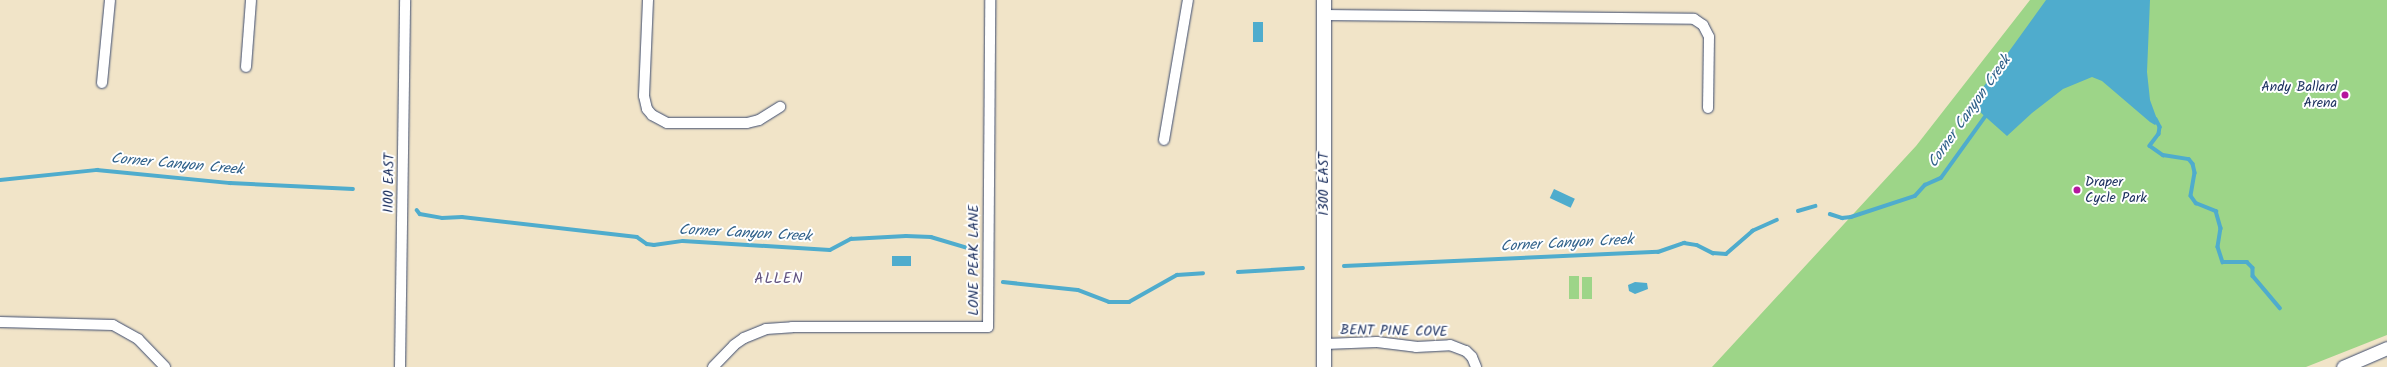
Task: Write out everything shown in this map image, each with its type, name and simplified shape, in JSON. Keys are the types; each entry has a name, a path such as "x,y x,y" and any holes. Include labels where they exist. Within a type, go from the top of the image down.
{"main road":[{"name":"1300 EAST","path":"1324,0 1324,367"}],"street":[{"path":"102,83 110,0"},
{"path":"246,67 251,0"},
{"name":"1100 EAST","path":"400,367 405,0"},
{"path":"648,0 644,96 648,109 652,115 667,123 747,123 765,117 780,107"},
{"name":"LONE PEAK LANE","path":"713,367 734,345 744,338 766,329 792,326 988,326 990,0"},
{"path":"1164,140 1188,0"},
{"path":"1324,15 1688,18 1699,20 1707,30 1709,37 1708,108"},
{"path":"0,322 113,325 138,339 165,367"},
{"name":"BENT PINE COVE","path":"1325,344 1377,342 1416,347 1450,344 1466,351 1476,367"},
{"path":"2343,367 2387,348"}],"green space":[{"name":"Draper Cycle Park","path":"2030,0 2387,0 2387,335 2306,367 1712,367 1916,146"},
{"path":"1569,276 1579,276 1579,299 1569,299"},
{"path":"1582,277 1592,277 1592,299 1582,299"}],"water":[{"path":"2046,0 2150,0 2147,72 2150,100 2158,122 2155,125 2102,81 2092,77 2063,89 2032,113 2007,136 1971,104"},
{"path":"1253,22 1263,22 1263,42 1253,42"},
{"path":"1554,189 1575,199 1571,208 1550,198"},
{"path":"892,256 911,256 911,266 892,266"},
{"path":"1635,282 1647,283 1648,289 1635,294 1629,291 1628,285"}],"waterway":[{"name":"Corner Canyon Creek","path":"1830,214 1842,218 1851,217 1915,196 1925,185 1941,178 1987,114"},
{"name":"Corner Canyon Creek","path":"2156,119 2160,127 2159,134 2150,146 2163,155 2189,159 2193,164 2195,173 2191,196 2196,203 2216,211 2221,228 2218,247 2223,262 2247,262 2253,268 2253,276 2280,308"},
{"name":"Corner Canyon Creek","path":"0,180 97,170 230,183 353,189"},
{"name":"Corner Canyon Creek","path":"1798,211 1815,206"},
{"name":"Corner Canyon Creek","path":"417,210 420,214 442,218 462,217 637,237 647,244 654,245 683,241 830,250 851,239 906,236 931,237 978,251"},
{"name":"Corner Canyon Creek","path":"1344,266 1658,252 1684,243 1697,245 1713,253 1726,254 1752,231 1777,220"},
{"name":"Corner Canyon Creek","path":"1238,272 1303,268"},
{"name":"Corner Canyon Creek","path":"1003,282 1078,290 1109,302 1129,302 1177,275 1203,273"}],"place":[{"name":"Andy Ballard Arena","path":"2345,95"},
{"name":"Draper Cycle Park","path":"2077,190"}],"district":[{"name":"ALLEN","path":"779,280"}]}
